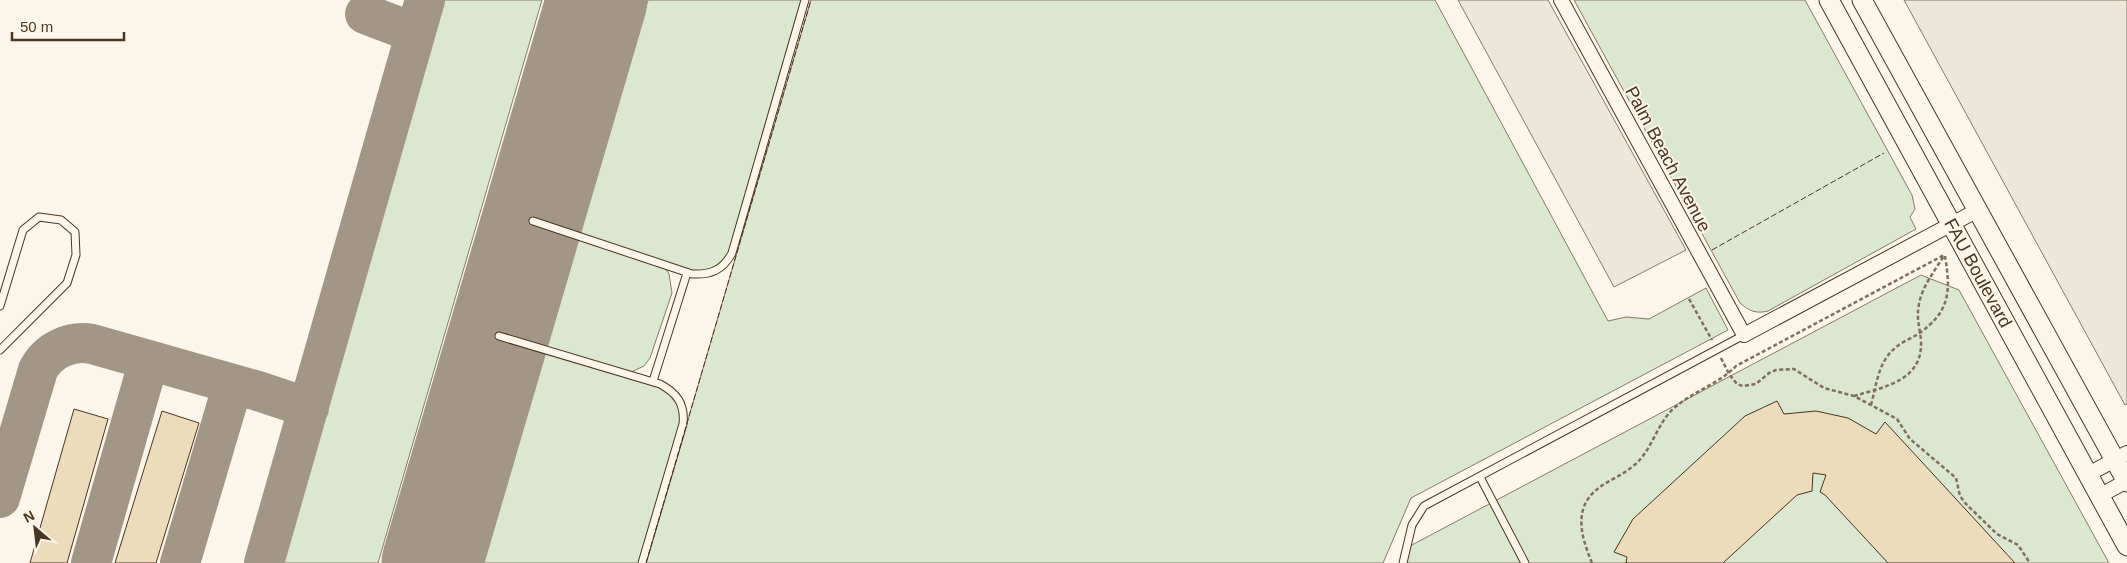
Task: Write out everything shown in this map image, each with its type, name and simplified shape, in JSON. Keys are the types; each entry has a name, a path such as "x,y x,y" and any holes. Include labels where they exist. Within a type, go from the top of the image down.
{"street":[{"name":"Palm Beach Avenue","path":"1561,0 1744,335"},
{"name":"FAU Boulevard","path":"1829,0 2127,546"},
{"name":"FAU Boulevard","path":"1862,0 1978,210 2121,456 2127,481"},
{"path":"1744,335 1978,210"},
{"path":"2088,474 2121,456"},
{"path":"2099,496 2127,481"}],"lane":[{"path":"533,220 687,273 703,275 723,268 732,253 805,0"},
{"path":"0,306 23,230 39,217 61,220 75,232 76,255 67,283 0,350"},
{"path":"653,382 687,273"},
{"path":"1403,563 1412,525 1424,506 1744,335"},
{"path":"499,336 653,382 670,389 683,406 684,414 642,563"},
{"path":"1480,477 1525,563"}],"path":[{"path":"1871,405 1879,372 1891,351 1920,332 1939,315 1949,291 1944,254"},
{"path":"1854,396 1895,384 1912,373 1917,366 1921,350 1920,332 1917,324 1919,300 1944,254"},
{"path":"1592,563 1580,529 1581,515 1586,501 1598,488 1632,468 1644,455 1662,422 1671,411 1691,394 1729,374 1736,366 1944,254"},
{"path":"1689,299 1729,374 1737,384 1749,386 1756,384 1769,373 1785,368 1794,370 1824,388 1854,396 1897,419 1910,439 1956,478 1960,496 1966,504 1997,534 2018,545 2030,563"}],"green space":[{"path":"443,0 542,0 378,563 278,563 326,381"},
{"path":"648,0 805,0 728,261 703,275 663,265 669,274 672,293 650,358 644,366 627,374 670,389 684,414 642,563 483,563"},
{"path":"811,0 1435,0 1608,321 1626,317 1649,319 1706,288 1728,330 1411,498 1383,563 646,563"},
{"path":"1574,0 1805,0 1912,195 1915,209 1910,217 1916,229 1768,311 1756,312 1746,308 1740,303"},
{"path":"1921,275 1959,290 2109,563 1405,563 1410,546"}],"shaded area":[{"path":"1458,0 1548,0 1686,250 1614,287"},
{"path":"1904,0 2127,0 2127,404 2125,405"}],"building":[{"path":"1777,401 1784,414 1816,411 1848,418 1876,434 1885,422 2015,563 1888,563 1825,495 1820,492 1826,475 1813,473 1812,491 1797,495 1723,563 1626,563 1627,557 1614,552 1633,519 1745,416"},
{"path":"74,409 108,419 67,563 30,563"},
{"path":"162,411 199,423 156,563 115,563"}],"taxiway":[{"path":"264,563 425,0"},
{"path":"365,14 415,33"},
{"path":"0,498 38,370 48,357 68,345 92,344 258,391 309,408"},
{"path":"91,563 149,360"},
{"path":"180,563 233,384"}],"runway":[{"path":"432,563 597,0"}],"fence":[{"path":"646,563 811,0"},
{"path":"1712,250 1884,153"}]}
